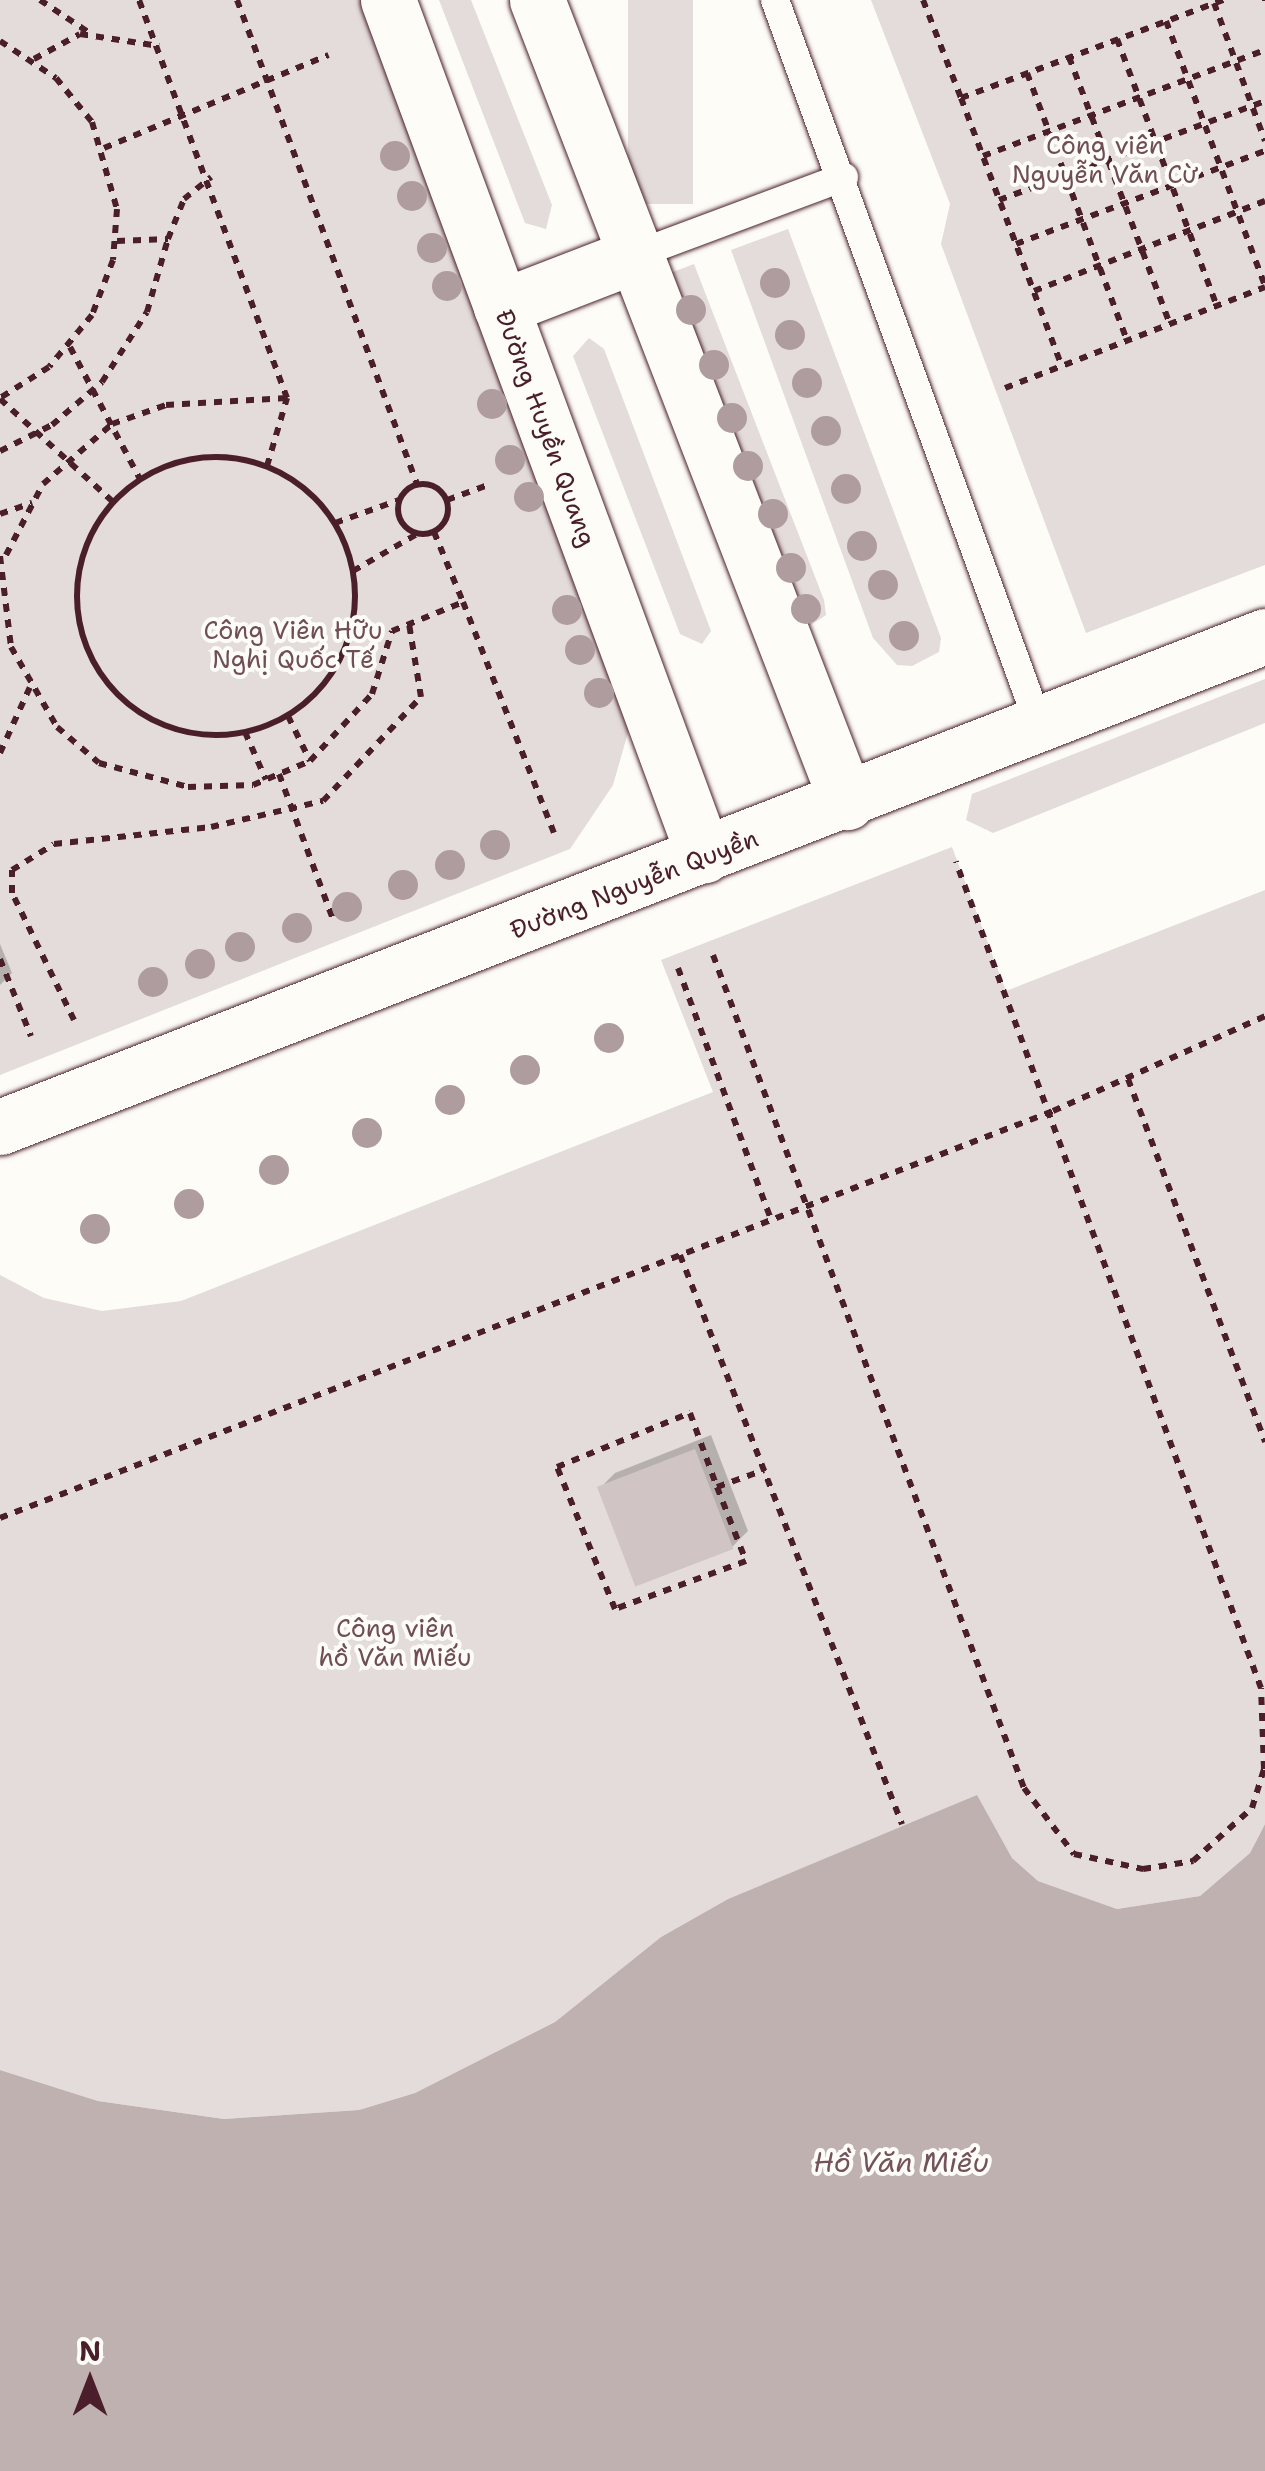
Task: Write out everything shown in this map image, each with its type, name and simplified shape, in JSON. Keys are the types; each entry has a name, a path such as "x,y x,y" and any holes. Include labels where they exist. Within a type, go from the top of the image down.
{"street":[{"name":"Đường Huyền Quang","path":"388,0 704,856"},
{"path":"538,0 847,802"},
{"path":"501,307 638,254"},
{"name":"Đường Nguyễn Quyền","path":"0,1127 847,802 1265,636"}],"lane":[{"path":"776,0 844,177 1039,725"},
{"path":"638,254 844,177"}],"path":[{"path":"40,0 91,34 159,46"},
{"path":"139,0 211,177 287,398 266,466"},
{"path":"236,0 416,484 447,500 488,485"},
{"path":"923,0 1062,366"},
{"path":"960,98 1223,0"},
{"path":"1214,4 1265,141"},
{"path":"1005,388 1265,287 1166,21"},
{"path":"34,59 91,34"},
{"path":"1117,39 1217,306"},
{"path":"0,41 34,59 76,98 104,148 116,241 101,297 70,347 0,398 68,456 113,502"},
{"path":"982,156 1265,50"},
{"path":"104,148 328,55"},
{"path":"1070,56 1170,324"},
{"path":"1027,72 1127,341"},
{"path":"999,200 1265,102"},
{"path":"1016,244 1265,151"},
{"path":"0,451 39,432 94,391 130,346 168,239 193,185 211,177"},
{"path":"1034,291 1265,201"},
{"path":"116,241 168,239"},
{"path":"70,347 140,479"},
{"path":"287,398 198,400 112,424 68,456 33,502 3,556 11,648 30,687 57,727 99,763 188,787 266,780 310,761 372,694 382,645 409,624 463,602"},
{"path":"202,458 266,466 311,493 335,523 354,571 356,604 336,668 288,716 245,732 201,735 158,723 121,700 94,665 79,624 77,580 113,502 140,479 202,458"},
{"path":"335,523 399,500 416,484"},
{"path":"399,500 403,524 416,534"},
{"path":"447,500 434,532 554,832"},
{"path":"0,514 33,502"},
{"path":"354,571 416,534 434,532"},
{"path":"74,1020 12,893 12,870 27,853 293,812 345,784 412,716 424,674 409,624"},
{"path":"0,754 30,687"},
{"path":"288,716 310,761"},
{"path":"245,732 266,780"},
{"path":"279,774 334,922"},
{"path":"712,954 1024,1788 1074,1854 1143,1869 1193,1861 1252,1808 1264,1769 1260,1688 1053,1111 956,862"},
{"path":"0,959 31,1036"},
{"path":"678,968 771,1220"},
{"path":"0,1518 1053,1111 1265,1016"},
{"path":"1128,1079 1265,1442"},
{"path":"680,1255 902,1824"},
{"path":"690,1413 717,1486 746,1561 616,1610 557,1467 690,1413"},
{"path":"717,1486 764,1470"}],"green space":[{"name":"Công Viên Hữu Nghị Quốc Tế","path":"0,0 362,0 629,729 613,785 570,849 0,1075"},
{"path":"439,0 471,0 552,205 546,229 525,223"},
{"path":"628,0 693,0 693,204 628,204"},
{"name":"Công viên Nguyễn Văn Cừ","path":"871,0 1265,0 1265,565 1086,633 941,244 950,204"},
{"path":"788,229 941,638 939,652 912,666 897,665 873,638 731,250"},
{"path":"694,264 824,600 826,615 811,625 799,625 662,276"},
{"path":"589,338 604,349 711,631 702,644 680,634 573,356"},
{"path":"1265,679 1265,723 993,833 966,820 972,794"},
{"name":"Công viên hồ Văn Miếu","path":"952,847 1006,991 1265,890 1265,1824 1250,1853 1200,1896 1117,1909 1038,1881 1012,1858 977,1796 728,1899 661,1937 555,2022 415,2093 359,2110 224,2119 98,2101 0,2070 0,1275 44,1298 102,1311 181,1301 713,1092 661,960"}],"water":[{"name":"Hồ Văn Miếu","path":"977,1795 1012,1858 1038,1881 1117,1909 1200,1896 1250,1853 1265,1824 1265,2471 0,2471 0,2070 98,2101 224,2119 359,2110 415,2093 555,2022 661,1937 728,1899"}],"building":[{"path":"695,1449 733,1549 635,1587 597,1487"}]}
